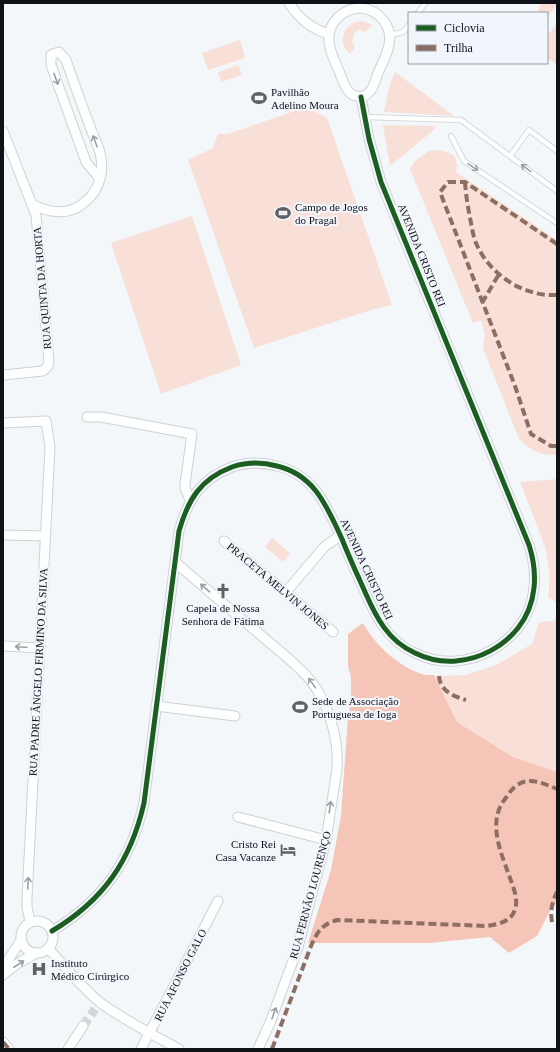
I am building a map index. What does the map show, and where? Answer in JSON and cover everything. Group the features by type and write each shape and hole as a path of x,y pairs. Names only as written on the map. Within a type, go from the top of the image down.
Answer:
{"street":[{"path":"289,3 303,21 312,28 329,34"},
{"path":"361,8 368,9 378,14 386,23 390,35 388,50 374,87 370,92 361,97 355,96 346,86 331,49 329,34 332,25 339,16 348,10 361,8"},
{"path":"32,204 43,210 62,212 77,208 89,200 95,192 100,179 101,157 66,60 59,52 51,55 51,65 86,162 100,179"},
{"name":"AVENIDA CRISTO REI","path":"52,931 72,919 99,895 128,852 138,825 144,803 179,531 190,500 197,491 214,476 234,466 256,463 279,466 299,476 316,490 323,500 379,621 385,630 397,642 420,656 442,661 453,661 469,659 485,654 495,649 512,635 529,608 535,588 535,577 529,545 381,182 369,139 361,97"},
{"name":"RUA QUINTA DA HORTA","path":"3,131 36,215 49,361 43,371 3,375"},
{"path":"87,417 101,417 192,434 185,484 190,500"},
{"name":"RUA PADRE ÂNGELO FIRMINO DA SILVA","path":"3,423 46,421 50,448 27,898 30,922"},
{"path":"3,534 45,536"},
{"path":"286,592 325,546 340,536"},
{"name":"PRACETA MELVIN JONES","path":"224,541 333,632"},
{"name":"RUA FERNÃO LOURENÇO","path":"175,562 300,669 311,681 328,714 336,742 338,756 326,840 298,947 270,1023 258,1049"},
{"path":"3,646 40,648"},
{"path":"156,706 235,716"},
{"path":"238,817 326,840"},
{"name":"RUA AFONSO GALO","path":"141,1049 218,902"},
{"path":"3,968 21,940 22,929 30,922 35,920 46,922 52,931 53,942 41,953 36,953 17,964 3,976"},
{"path":"21,940 26,949 36,953"},
{"path":"48,948 98,1005 179,1049"},
{"path":"68,1049 83,1026"},
{"path":"3,1042 9,1049"}],"lane":[{"path":"419,12 425,3"},
{"path":"390,35 403,32 408,26"},
{"path":"365,117 461,120 557,191"},
{"path":"510,156 529,130 557,152"},
{"path":"451,136 464,161 557,224"}],"shaded area":[{"path":"541,3 557,3 548,17 548,12 537,12"},
{"path":"360,21 372,25 366,32 359,30 354,34 352,41 355,47 350,54 344,44 344,34 349,26"},
{"path":"557,23 557,65 548,59 548,35"},
{"path":"240,40 245,58 208,70 202,53"},
{"path":"238,65 242,75 221,82 218,72"},
{"path":"395,72 454,116 384,112 389,87"},
{"name":"Campo de Jogos do Pragal","path":"306,107 327,118 392,305 374,309 254,348 188,160 213,148 218,134 228,134"},
{"path":"383,125 435,126 435,129 390,166"},
{"path":"430,150 442,151 451,154 456,161 456,172 557,240 557,455 536,452 519,439 483,348 485,335 481,320 473,323 410,169 414,162"},
{"path":"192,216 241,365 161,394 111,243"},
{"path":"557,479 557,603 548,597 550,577 546,549 520,482"},
{"path":"272,538 290,553 283,562 265,547"},
{"path":"557,612 557,772 513,757 457,722 434,675 466,675 496,665 532,644 539,622 554,621"},
{"path":"363,623 380,646 394,659 421,674 434,675 457,722 513,757 557,772 557,903 551,909 537,936 509,953 490,937 429,943 308,943 331,870 341,816 348,716 351,699 351,677 348,666 348,634"}],"tunnel":[{"path":"83,1026 95,1009"}],"marked path":[{"path":"557,244 465,182 448,182 440,192 515,386 531,434 551,446 557,446"},
{"path":"465,182 474,238 489,264 498,274 520,288 544,295 557,295"},
{"path":"482,303 499,274"},
{"path":"439,676 442,686 448,692 456,697 466,700"},
{"path":"272,1049 311,946 318,932 327,924 337,920 487,926 506,921 515,910 516,898 498,842 496,825 500,807 515,786 527,781 538,782 557,789"},
{"path":"552,922 552,907 557,892"},
{"path":"3,1042 9,1049"}],"cycle path":[{"path":"52,931 70,919 101,892 113,877 123,860 138,824 144,803 179,531 191,500 211,478 232,467 254,463 277,466 290,470 301,477 310,485 325,504 369,601 384,627 397,642 424,657 435,660 456,661 482,655 498,646 512,635 524,619 529,609 534,588 534,566 529,545 381,182 369,139 361,97"}],"place":[{"name":"Pavilhão Adelino Moura","path":"259,98"},
{"name":"Campo de Jogos do Pragal","path":"283,213"},
{"name":"Capela de Nossa Senhora de Fátima","path":"223,591"},
{"name":"Sede de Associação Portuguesa de Ioga","path":"300,707"},
{"name":"Cristo Rei Casa Vacanze","path":"288,850"},
{"name":"Instituto Médico Cirúrgico","path":"39,969"}]}
